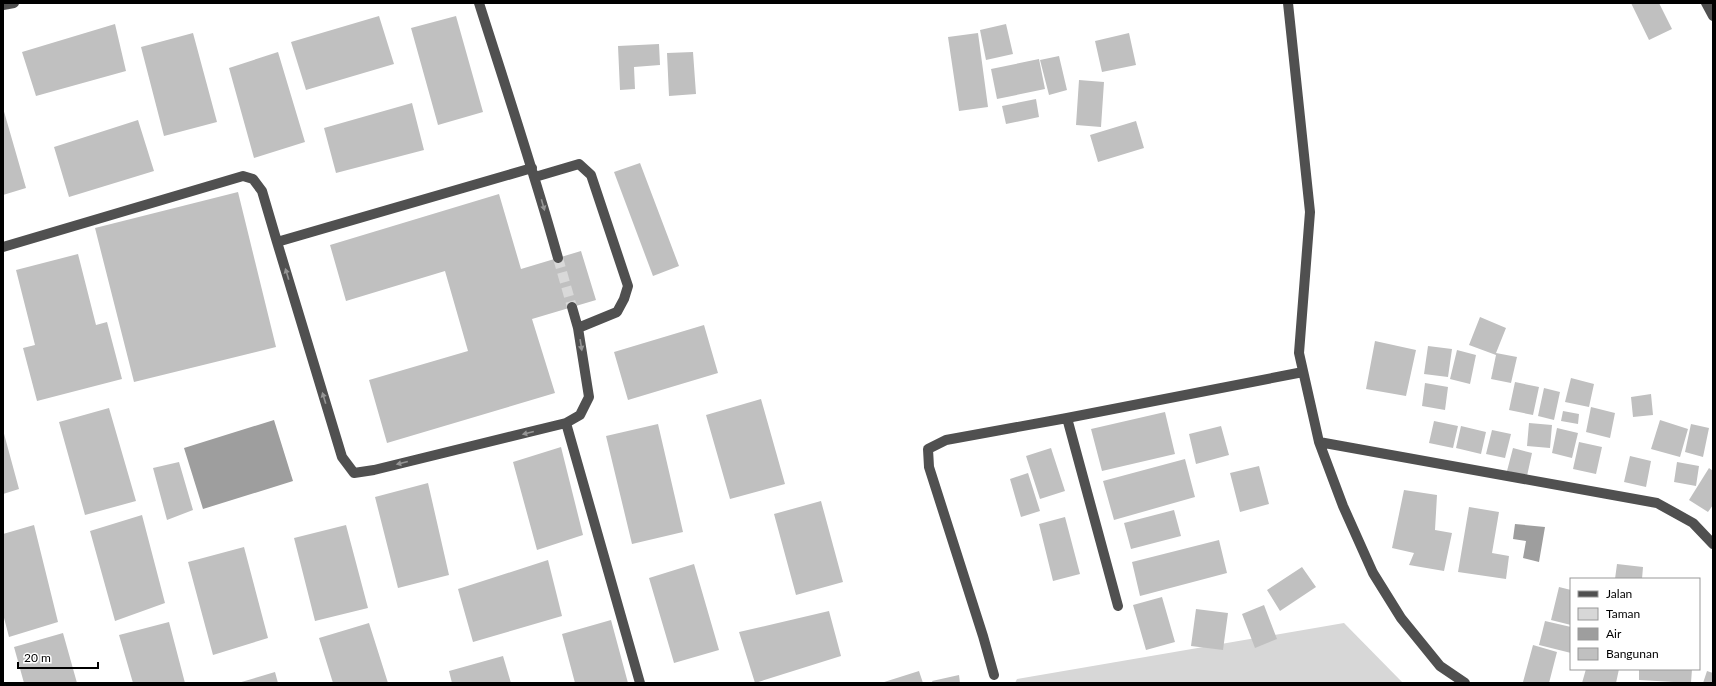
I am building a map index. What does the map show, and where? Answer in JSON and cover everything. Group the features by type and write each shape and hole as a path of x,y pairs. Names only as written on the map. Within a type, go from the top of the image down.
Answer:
{"street":[{"path":"3,5 14,3"},
{"path":"479,3 520,134 534,172 558,258"},
{"path":"1288,3 1310,212 1299,353 1319,442 1343,506 1373,573 1401,618 1440,666 1465,683"},
{"path":"1706,3 1713,16"},
{"path":"277,242 534,172 579,164 591,175 628,286 624,299 617,312 578,328"},
{"path":"3,247 243,176 253,179 262,190 342,458 354,473 374,470 566,423 580,415 588,397 578,328 572,307"},
{"path":"994,675 929,467 928,449 946,440 1303,372"},
{"path":"1067,418 1118,606"},
{"path":"566,423 640,683"},
{"path":"1319,442 1657,503 1693,523 1713,544"}],"green space":[{"path":"1344,623 1403,683 1015,683 1017,679"}],"water":[{"path":"274,420 293,481 203,509 184,448"},
{"path":"1515,524 1545,527 1539,562 1523,558 1526,541 1513,539"}],"building":[{"path":"1631,3 1659,3 1672,29 1649,40"},
{"path":"379,16 394,64 306,90 291,42"},
{"path":"456,16 483,112 438,125 411,28"},
{"path":"115,24 126,71 36,96 22,52"},
{"path":"1006,24 1013,54 986,60 980,30"},
{"path":"193,33 217,122 164,136 141,47"},
{"path":"978,33 988,107 959,111 948,37"},
{"path":"1129,33 1136,65 1102,72 1095,41"},
{"path":"659,44 660,65 634,67 635,89 620,90 618,46"},
{"path":"278,52 305,142 254,158 229,68"},
{"path":"693,52 696,94 669,96 667,53"},
{"path":"1059,56 1067,90 1049,95 1040,60"},
{"path":"1039,59 1045,89 997,99 991,69"},
{"path":"1079,80 1104,82 1101,127 1076,125"},
{"path":"1036,99 1039,117 1006,124 1002,106"},
{"path":"412,103 424,150 336,173 324,128"},
{"path":"3,108 26,188 3,195"},
{"path":"138,120 154,171 69,197 54,147"},
{"path":"1136,121 1144,148 1098,162 1090,135"},
{"path":"640,163 679,266 653,276 614,172"},
{"path":"238,192 276,347 134,382 95,228"},
{"path":"499,194 521,269 581,251 596,300 532,319 555,393 387,443 369,380 468,351 445,271 346,301 330,245"},
{"path":"78,254 96,325 107,322 122,379 37,401 23,348 35,345 16,270"},
{"path":"1480,317 1506,328 1496,353 1517,357 1511,383 1491,379 1496,355 1469,345"},
{"path":"704,325 718,373 628,400 614,352"},
{"path":"1375,341 1416,350 1406,396 1366,389"},
{"path":"1428,346 1452,349 1448,377 1424,374"},
{"path":"1457,350 1476,355 1470,384 1450,379"},
{"path":"1571,378 1594,384 1589,407 1565,402"},
{"path":"1515,382 1539,387 1533,415 1509,410"},
{"path":"1425,383 1448,387 1445,410 1422,406"},
{"path":"1544,388 1560,392 1554,420 1538,416"},
{"path":"1651,394 1653,415 1633,417 1631,397"},
{"path":"761,399 785,484 730,499 706,415"},
{"path":"1591,407 1615,413 1610,438 1586,432"},
{"path":"109,408 136,501 85,515 59,422"},
{"path":"1563,411 1579,414 1578,424 1561,421"},
{"path":"1165,412 1175,454 1102,471 1091,429"},
{"path":"1660,420 1688,429 1680,457 1651,449"},
{"path":"1434,421 1458,426 1453,448 1429,443"},
{"path":"1529,423 1552,425 1550,448 1527,446"},
{"path":"658,424 683,532 632,544 606,436"},
{"path":"1691,424 1709,428 1703,457 1685,452"},
{"path":"1221,426 1229,455 1196,464 1189,434"},
{"path":"1461,426 1486,432 1481,454 1456,448"},
{"path":"1557,428 1578,433 1572,458 1552,453"},
{"path":"3,430 19,489 3,494"},
{"path":"1492,430 1511,434 1505,458 1486,454"},
{"path":"1579,442 1602,447 1596,474 1573,469"},
{"path":"561,447 583,535 537,550 513,462"},
{"path":"1051,448 1065,491 1040,499 1026,456"},
{"path":"1513,448 1532,453 1527,476 1507,471"},
{"path":"1630,456 1651,461 1646,487 1624,482"},
{"path":"1185,459 1195,497 1114,520 1103,481"},
{"path":"179,462 193,510 167,520 153,468"},
{"path":"1677,462 1699,466 1696,486 1674,482"},
{"path":"1259,466 1269,504 1240,512 1230,473"},
{"path":"1709,468 1713,471 1713,505 1708,512 1689,500"},
{"path":"1028,473 1040,511 1021,517 1010,479"},
{"path":"428,483 449,575 398,588 375,497"},
{"path":"1404,490 1437,495 1435,530 1452,533 1444,571 1409,565 1414,553 1392,548"},
{"path":"821,501 843,582 796,595 774,514"},
{"path":"1469,507 1499,512 1492,553 1509,556 1506,579 1458,572"},
{"path":"1174,510 1181,536 1131,549 1124,523"},
{"path":"142,515 165,603 115,621 90,531"},
{"path":"1065,517 1080,574 1053,581 1039,524"},
{"path":"34,525 58,622 9,637 3,614 3,534"},
{"path":"346,525 368,608 315,621 294,538"},
{"path":"1219,540 1227,573 1140,596 1132,562"},
{"path":"244,547 268,638 213,655 188,562"},
{"path":"548,560 562,616 473,642 458,589"},
{"path":"694,564 719,650 674,663 649,578"},
{"path":"1617,564 1643,567 1642,578 1615,578"},
{"path":"1302,567 1316,587 1280,611 1267,590"},
{"path":"1559,587 1570,590 1570,625 1551,620"},
{"path":"1162,597 1175,642 1146,650 1133,605"},
{"path":"1264,605 1277,639 1255,648 1242,614"},
{"path":"1196,609 1228,613 1223,650 1191,646"},
{"path":"829,611 841,656 755,683 739,632"},
{"path":"611,620 628,683 575,683 562,634"},
{"path":"1545,621 1570,627 1570,653 1539,645"},
{"path":"169,622 185,683 133,683 119,635"},
{"path":"369,623 388,683 333,683 319,638"},
{"path":"63,633 77,683 24,683 14,647"},
{"path":"1533,645 1557,652 1549,683 1523,682"},
{"path":"503,656 511,683 452,683 449,671"},
{"path":"1586,670 1619,670 1616,683 1582,683"},
{"path":"1639,670 1692,670 1691,683 1639,680"},
{"path":"919,671 923,683 881,683"},
{"path":"1707,671 1713,673 1713,683 1703,683"},
{"path":"275,672 278,683 238,683"},
{"path":"959,675 960,683 933,683 932,681"}],"tunnel":[{"path":"558,258 572,307"}]}
